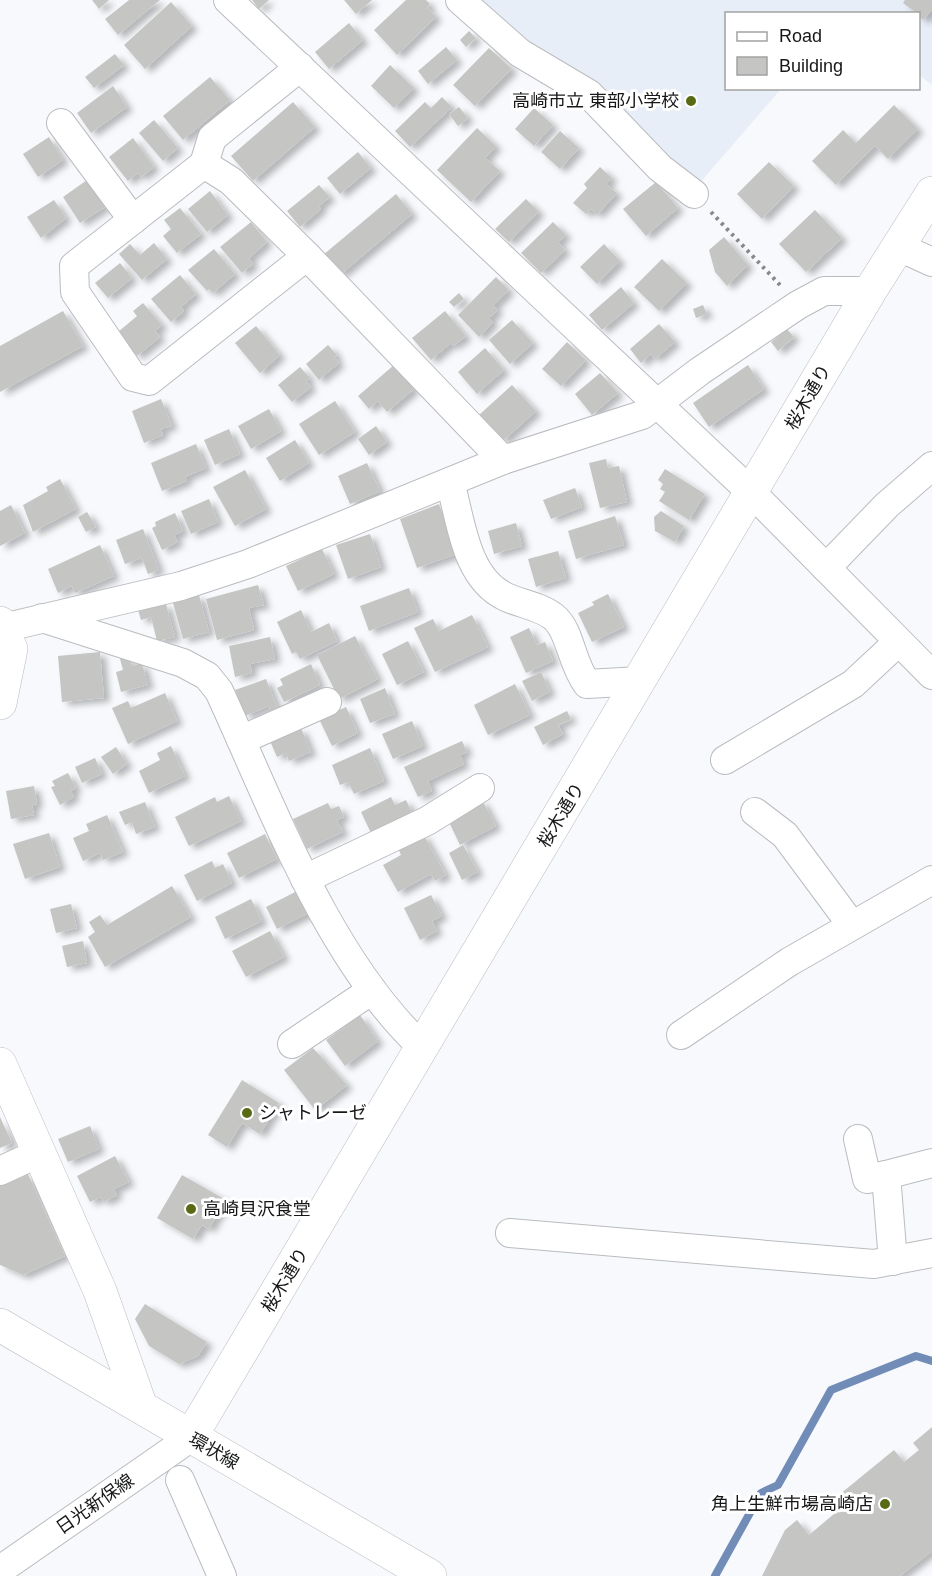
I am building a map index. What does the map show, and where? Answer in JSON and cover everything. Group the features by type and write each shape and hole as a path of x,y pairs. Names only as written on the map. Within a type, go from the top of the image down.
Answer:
{"street":[{"path":"228,0 752,493 932,675"},
{"path":"459,0 520,53 589,94 660,168 694,194"},
{"path":"300,67 212,138 204,164 74,266 75,292 133,377 149,381 307,256"},
{"path":"62,123 133,220"},
{"path":"204,164 231,181 307,256 503,460"},
{"name":"桜木通り","path":"190,1438 870,291 932,193"},
{"path":"897,246 932,262"},
{"path":"0,703 11,649 2,626 181,586 248,564 503,460 642,415 700,371 798,305 824,291 870,291"},
{"path":"826,568 887,505 932,466"},
{"path":"450,482 471,561 491,588 505,597 553,616 563,627 572,658 587,684 640,681"},
{"path":"42,618 183,663 207,676 219,691 305,879 372,990 400,1026 423,1048"},
{"path":"725,760 853,684 898,642"},
{"path":"241,740 327,702"},
{"path":"305,879 427,821 480,788"},
{"path":"755,812 785,835 851,924"},
{"path":"681,1035 789,962 851,924 932,880"},
{"path":"292,1044 372,990"},
{"path":"0,1064 100,1291 141,1407"},
{"path":"858,1139 867,1179 932,1163"},
{"path":"0,1171 39,1153"},
{"path":"886,1175 893,1261"},
{"path":"510,1233 874,1264 932,1253"},
{"name":"環状線","path":"0,1325 190,1438 430,1576"},
{"name":"日光新保線","path":"0,1570 190,1438"},
{"path":"180,1480 222,1576"}],"path":[{"path":"694,194 798,305"}],"shaded area":[{"name":"高崎市立 東部小学校","path":"474,0 932,0 932,85 920,76 920,12 725,12 725,90 780,90 698,185 550,60"}],"building":[{"path":"92,0 109,0 99,9"},
{"path":"129,0 160,0 118,35 105,19"},
{"path":"252,0 269,0 259,9"},
{"path":"344,0 372,0 356,14"},
{"path":"406,0 426,0 430,4 427,7 436,17 397,55 374,30"},
{"path":"905,0 932,0 932,10 923,20 920,12 915,12 903,3"},
{"path":"171,2 192,26 145,69 124,45"},
{"path":"349,23 363,40 329,69 315,52"},
{"path":"469,31 476,38 466,47 460,40"},
{"path":"446,47 457,60 428,84 418,71"},
{"path":"489,48 512,69 475,106 453,85"},
{"path":"115,54 124,65 94,88 85,77"},
{"path":"390,65 414,88 394,108 371,86"},
{"path":"210,77 230,100 183,140 163,116"},
{"path":"113,86 127,107 91,133 77,113"},
{"path":"442,97 452,107 410,147 395,131 425,102 431,108"},
{"path":"293,102 315,127 253,181 231,156"},
{"path":"894,105 918,129 888,159 875,146 836,185 812,161 843,130 856,143"},
{"path":"459,107 468,118 458,126 449,114"},
{"path":"534,108 553,125 534,146 515,129"},
{"path":"154,120 178,148 163,161 139,133"},
{"path":"477,128 496,146 485,158 500,171 471,202 437,170"},
{"path":"560,131 579,148 560,169 541,152"},
{"path":"49,137 63,160 38,177 23,154"},
{"path":"133,138 154,167 141,177 138,173 128,181 109,157"},
{"path":"358,152 371,168 340,194 327,178"},
{"path":"769,162 794,186 762,219 737,194"},
{"path":"600,167 612,178 606,184 617,193 597,215 591,209 586,214 573,203 587,188 584,184"},
{"path":"87,180 105,207 80,223 63,197"},
{"path":"656,182 678,208 646,236 623,209"},
{"path":"319,185 330,197 319,206 321,209 300,227 287,211"},
{"path":"210,191 228,215 207,232 188,209"},
{"path":"396,194 412,214 340,275 323,255"},
{"path":"526,199 539,212 509,242 495,229"},
{"path":"54,200 66,218 41,238 27,217"},
{"path":"180,208 201,234 177,253 163,236 171,229 164,220"},
{"path":"815,210 842,238 806,272 779,244"},
{"path":"251,222 267,242 249,258 253,264 242,273 220,247"},
{"path":"553,222 566,235 558,242 565,250 541,273 521,253"},
{"path":"724,237 748,265 727,286 715,272 709,250"},
{"path":"154,243 167,259 142,280 119,254 130,244 140,255"},
{"path":"604,244 620,261 597,284 580,267"},
{"path":"214,249 235,274 213,293 209,289 207,291 188,270"},
{"path":"662,259 687,283 659,311 634,287"},
{"path":"120,263 132,278 108,298 95,283"},
{"path":"180,275 196,294 181,307 184,311 171,322 151,299"},
{"path":"496,277 509,290 493,306 498,310 489,318 493,322 479,337 458,315"},
{"path":"621,287 634,303 602,330 589,315"},
{"path":"459,293 464,299 454,307 449,302"},
{"path":"143,303 162,325 155,331 160,337 137,356 118,332 137,316 133,311"},
{"path":"703,305 707,314 696,318 693,309"},
{"path":"63,311 83,346 0,392 0,346"},
{"path":"445,311 466,336 453,346 451,343 431,360 412,338"},
{"path":"512,320 533,343 510,364 489,340"},
{"path":"659,324 675,342 655,359 651,354 641,363 630,349"},
{"path":"256,326 280,355 260,373 235,343"},
{"path":"787,329 794,337 778,351 771,342"},
{"path":"567,342 586,360 561,386 542,369"},
{"path":"328,345 337,355 334,357 339,363 319,380 306,364"},
{"path":"485,348 504,370 477,394 458,372"},
{"path":"394,365 414,389 387,412 378,401 369,409 358,396"},
{"path":"748,365 764,389 709,427 693,403"},
{"path":"300,367 310,378 306,381 311,387 292,402 278,385"},
{"path":"600,373 618,393 592,415 575,394"},
{"path":"512,385 536,411 503,441 479,415"},
{"path":"161,399 172,426 161,429 163,435 144,443 132,411"},
{"path":"335,401 355,432 319,455 299,424"},
{"path":"269,409 281,431 251,449 238,426"},
{"path":"376,426 387,442 369,455 358,439"},
{"path":"229,429 240,454 215,465 204,440"},
{"path":"295,440 309,463 280,481 266,458"},
{"path":"196,444 206,468 185,477 187,481 162,491 151,463"},
{"path":"606,459 608,468 619,466 627,502 600,508 589,463"},
{"path":"367,463 380,491 350,504 338,476"},
{"path":"665,469 705,494 689,520 659,501 665,492 660,489 663,484 658,480"},
{"path":"245,470 266,509 235,526 213,487"},
{"path":"60,479 76,509 33,532 23,505 48,491 46,487"},
{"path":"575,488 582,507 551,519 543,500"},
{"path":"209,499 218,522 191,534 181,511"},
{"path":"439,504 457,554 417,568 400,519"},
{"path":"11,505 25,533 0,546 0,511"},
{"path":"661,511 684,526 675,542 655,531 654,517"},
{"path":"87,512 96,527 86,532 78,517"},
{"path":"175,513 183,531 174,535 178,542 162,550 152,528 156,526 155,522"},
{"path":"615,516 624,545 576,559 568,531"},
{"path":"516,523 522,546 494,554 488,531"},
{"path":"143,529 159,570 148,574 142,558 125,564 116,540"},
{"path":"370,534 381,567 348,579 336,545"},
{"path":"100,545 114,576 75,593 72,586 58,593 48,569"},
{"path":"322,549 334,574 298,591 286,566"},
{"path":"558,551 566,578 536,587 528,559"},
{"path":"258,585 264,605 249,608 254,630 217,640 206,599"},
{"path":"409,588 418,612 369,631 360,606"},
{"path":"608,594 624,627 592,642 578,613 594,605 592,602"},
{"path":"199,595 209,632 183,639 173,603"},
{"path":"166,604 175,637 157,641 151,617 141,620 138,610"},
{"path":"301,610 311,632 329,623 337,641 300,659 296,652 292,654 277,622"},
{"path":"472,615 488,647 435,672 414,628 433,619 439,631"},
{"path":"529,628 537,645 545,642 553,661 526,673 510,637"},
{"path":"355,636 378,679 339,699 317,655"},
{"path":"270,637 275,659 250,664 252,673 235,677 229,646"},
{"path":"408,641 424,672 397,685 382,654"},
{"path":"100,652 104,698 62,702 58,656"},
{"path":"130,657 132,666 142,663 148,685 121,692 116,672 123,670 120,659"},
{"path":"311,664 320,685 284,702 277,688 283,685 280,679"},
{"path":"541,672 550,692 532,701 522,681"},
{"path":"266,679 278,710 271,712 269,706 245,716 235,690"},
{"path":"515,684 530,715 488,735 474,705"},
{"path":"385,688 395,714 370,723 360,699"},
{"path":"165,693 177,721 128,744 112,708 128,701 131,708"},
{"path":"346,707 358,733 332,746 319,719"},
{"path":"567,711 571,719 558,725 563,734 543,745 534,727"},
{"path":"412,721 423,746 393,759 382,734"},
{"path":"301,728 311,752 289,761 286,753 277,757 270,741"},
{"path":"462,741 467,752 460,755 464,764 428,781 432,791 418,797 404,767"},
{"path":"171,746 185,776 149,793 139,771 160,760 157,753"},
{"path":"116,747 127,764 113,774 101,757"},
{"path":"370,748 384,781 354,794 348,782 340,785 332,765"},
{"path":"95,758 102,774 82,783 75,767"},
{"path":"68,773 76,788 71,791 74,797 60,805 51,787 55,786 52,781"},
{"path":"34,786 37,804 32,805 34,815 11,819 6,791"},
{"path":"229,796 241,821 189,846 175,817 215,797 217,802"},
{"path":"391,797 395,805 406,800 412,813 371,833 361,812"},
{"path":"482,800 496,826 460,845 447,818"},
{"path":"145,802 155,827 136,834 132,822 125,825 119,812"},
{"path":"328,803 331,809 339,806 344,817 337,820 343,832 307,849 293,819"},
{"path":"107,815 123,852 103,860 100,853 83,861 73,838 89,831 86,824"},
{"path":"49,833 60,867 25,879 13,844"},
{"path":"265,834 277,859 239,878 227,853"},
{"path":"423,834 446,875 435,881 431,874 398,892 383,865 401,855 398,848"},
{"path":"463,845 478,872 462,880 449,853"},
{"path":"212,861 215,868 223,864 232,883 197,901 184,875"},
{"path":"172,886 191,917 105,967 88,937 95,932 89,922 100,915 107,925"},
{"path":"299,890 311,912 277,929 266,907"},
{"path":"431,895 442,916 432,921 437,931 420,940 404,908"},
{"path":"251,899 262,921 225,939 215,917"},
{"path":"71,904 77,928 56,933 50,909"},
{"path":"270,931 284,957 246,977 232,951"},
{"path":"83,941 87,963 67,967 62,946"},
{"path":"360,1015 378,1041 345,1066 326,1040"},
{"path":"313,1048 347,1085 315,1110 284,1070"},
{"name":"シャトレーゼ","path":"242,1080 279,1103 260,1134 242,1123 227,1147 208,1135"},
{"path":"0,1117 12,1143 0,1148"},
{"path":"90,1126 99,1149 68,1162 58,1139"},
{"path":"115,1156 129,1182 114,1189 117,1195 104,1202 101,1197 90,1202 77,1176"},
{"path":"17,1169 21,1178 28,1174 65,1256 23,1275 0,1265 0,1177"},
{"name":"高崎貝沢食堂","path":"182,1175 226,1200 209,1229 202,1225 193,1239 157,1218"},
{"path":"145,1304 207,1342 198,1356 179,1364 149,1346 135,1319"},
{"name":"角上生鮮市場高崎店","path":"932,1427 932,1551 900,1576 762,1576 785,1530 797,1520 809,1535 841,1508 834,1499 894,1450 904,1462 919,1450 913,1443"}],"waterway":[{"path":"715,1576 761,1493 778,1485 831,1390 916,1356 932,1361"}],"place":[{"name":"高崎市立 東部小学校","path":"691,101"},
{"name":"シャトレーゼ","path":"247,1113"},
{"name":"高崎貝沢食堂","path":"191,1209"},
{"name":"角上生鮮市場高崎店","path":"885,1504"}]}
